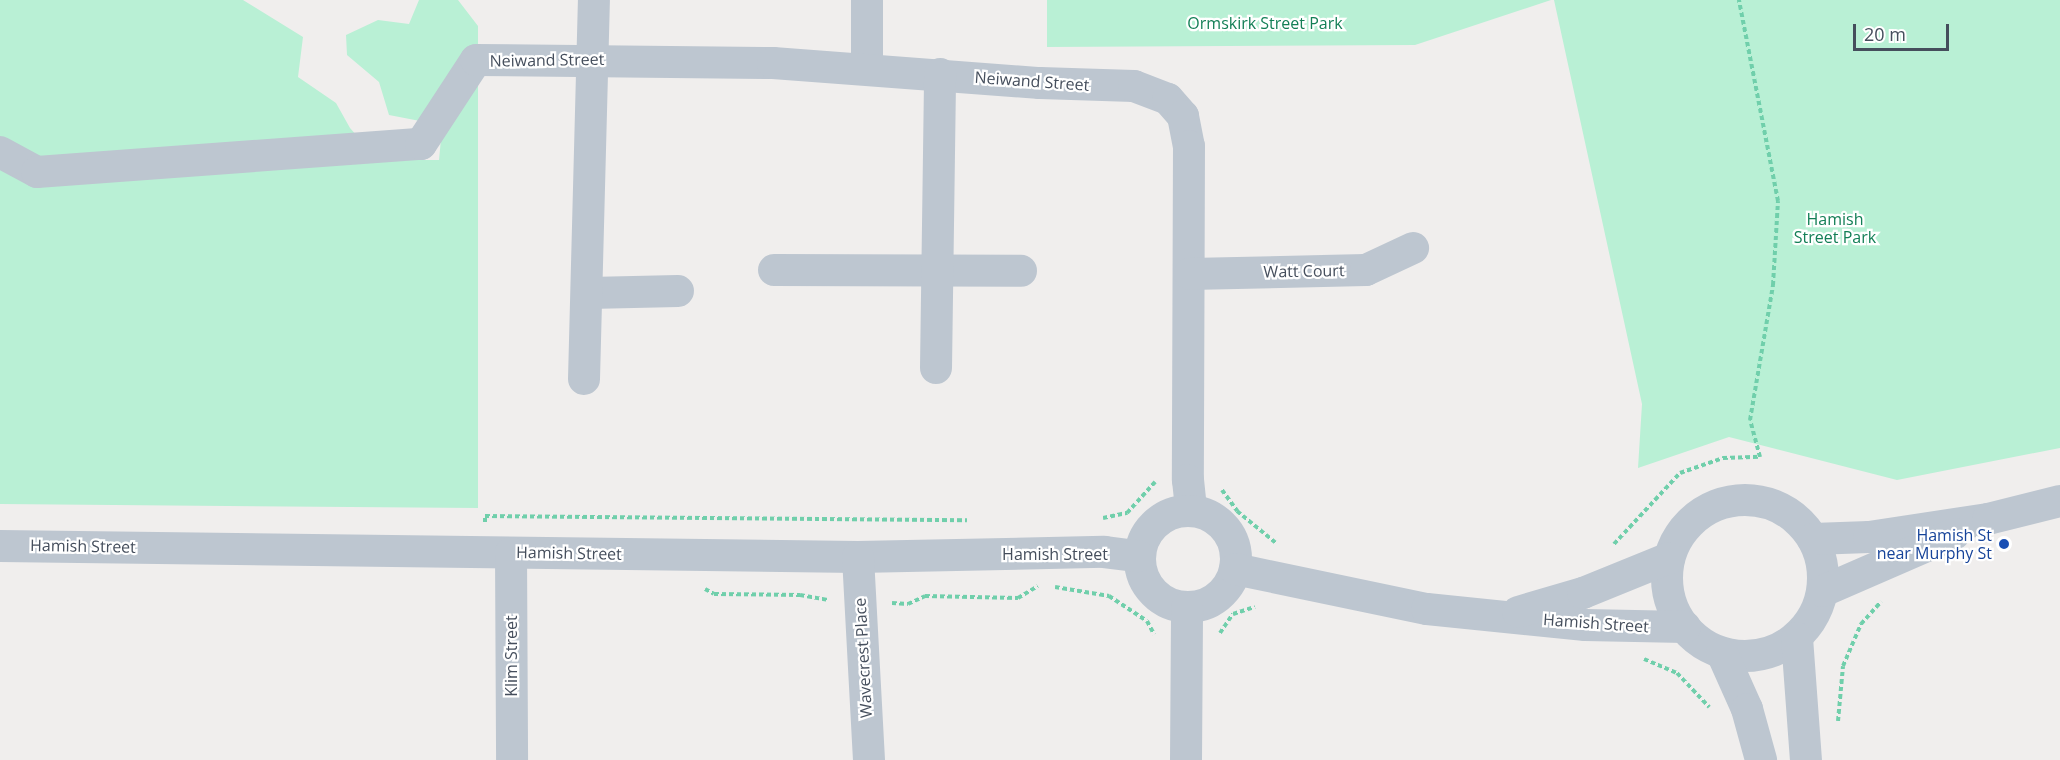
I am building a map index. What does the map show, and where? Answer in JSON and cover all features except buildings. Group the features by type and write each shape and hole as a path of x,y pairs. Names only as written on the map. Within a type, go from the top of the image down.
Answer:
{"street":[{"path":"584,379 589,293 594,0"},
{"path":"867,0 867,68"},
{"name":"Neiwand Street","path":"0,152 37,172 421,144 476,60 593,58 867,68 1134,86 1168,99 1183,116 1189,146 1188,480 1191,510"},
{"path":"936,368 940,74"},
{"name":"Watt Court","path":"1190,274 1366,270 1413,248"},
{"path":"774,270 1021,271"},
{"path":"589,293 678,291"},
{"path":"1748,499 1774,504 1789,513 1813,539 1823,564 1823,591 1814,617 1797,638 1765,653 1748,656 1722,653 1685,627 1673,606 1667,582 1669,558 1680,534 1698,514 1722,502 1748,499"},
{"path":"1813,539 1869,537 1988,519 2060,501"},
{"path":"1191,510 1207,514 1231,536 1236,552 1235,569 1218,597 1187,608 1165,601 1147,586 1139,556 1150,528 1176,512 1191,510"},
{"path":"1823,591 1988,519"},
{"name":"Hamish Street","path":"0,546 858,557 1104,552 1139,556"},
{"name":"Klim Street","path":"498,553 512,760"},
{"name":"Wavecrest Place","path":"858,557 868,760"},
{"name":"Hamish Street","path":"1508,615 1583,593 1669,558"},
{"name":"Hamish Street","path":"1235,569 1427,609 1508,615 1585,625 1685,627"},
{"path":"1186,760 1187,608"},
{"path":"1797,638 1806,760"},
{"path":"1722,653 1747,709 1761,760"}],"path":[{"path":"1611,547 1680,473 1723,458 1760,457 1750,420 1773,285 1778,201 1739,0"},
{"path":"1096,519 1127,513 1144,498 1157,479"},
{"path":"1216,480 1237,511 1282,545"},
{"path":"498,553 485,516 979,520"},
{"path":"886,602 908,604 925,596 1018,598 1039,586 1093,591 1109,596 1146,621 1156,637"},
{"path":"1837,733 1843,666 1861,624 1886,597"},
{"path":"1218,636 1233,614 1260,606"},
{"path":"1640,658 1677,673 1713,711"}],"green space":[{"path":"0,0 243,0 303,37 298,77 336,103 350,128 378,160 439,160 441,139 420,121 389,115 379,82 347,55 346,35 378,20 409,24 419,0 458,0 478,26 478,508 0,504"},
{"name":"Ormskirk Street Park","path":"1047,0 1551,0 1415,45 1047,47"},
{"name":"Hamish Street Park","path":"1554,0 2060,0 2060,448 1897,480 1729,437 1638,468 1642,404"}],"place":[{"name":"Hamish St near Murphy St","path":"2004,544"}]}
